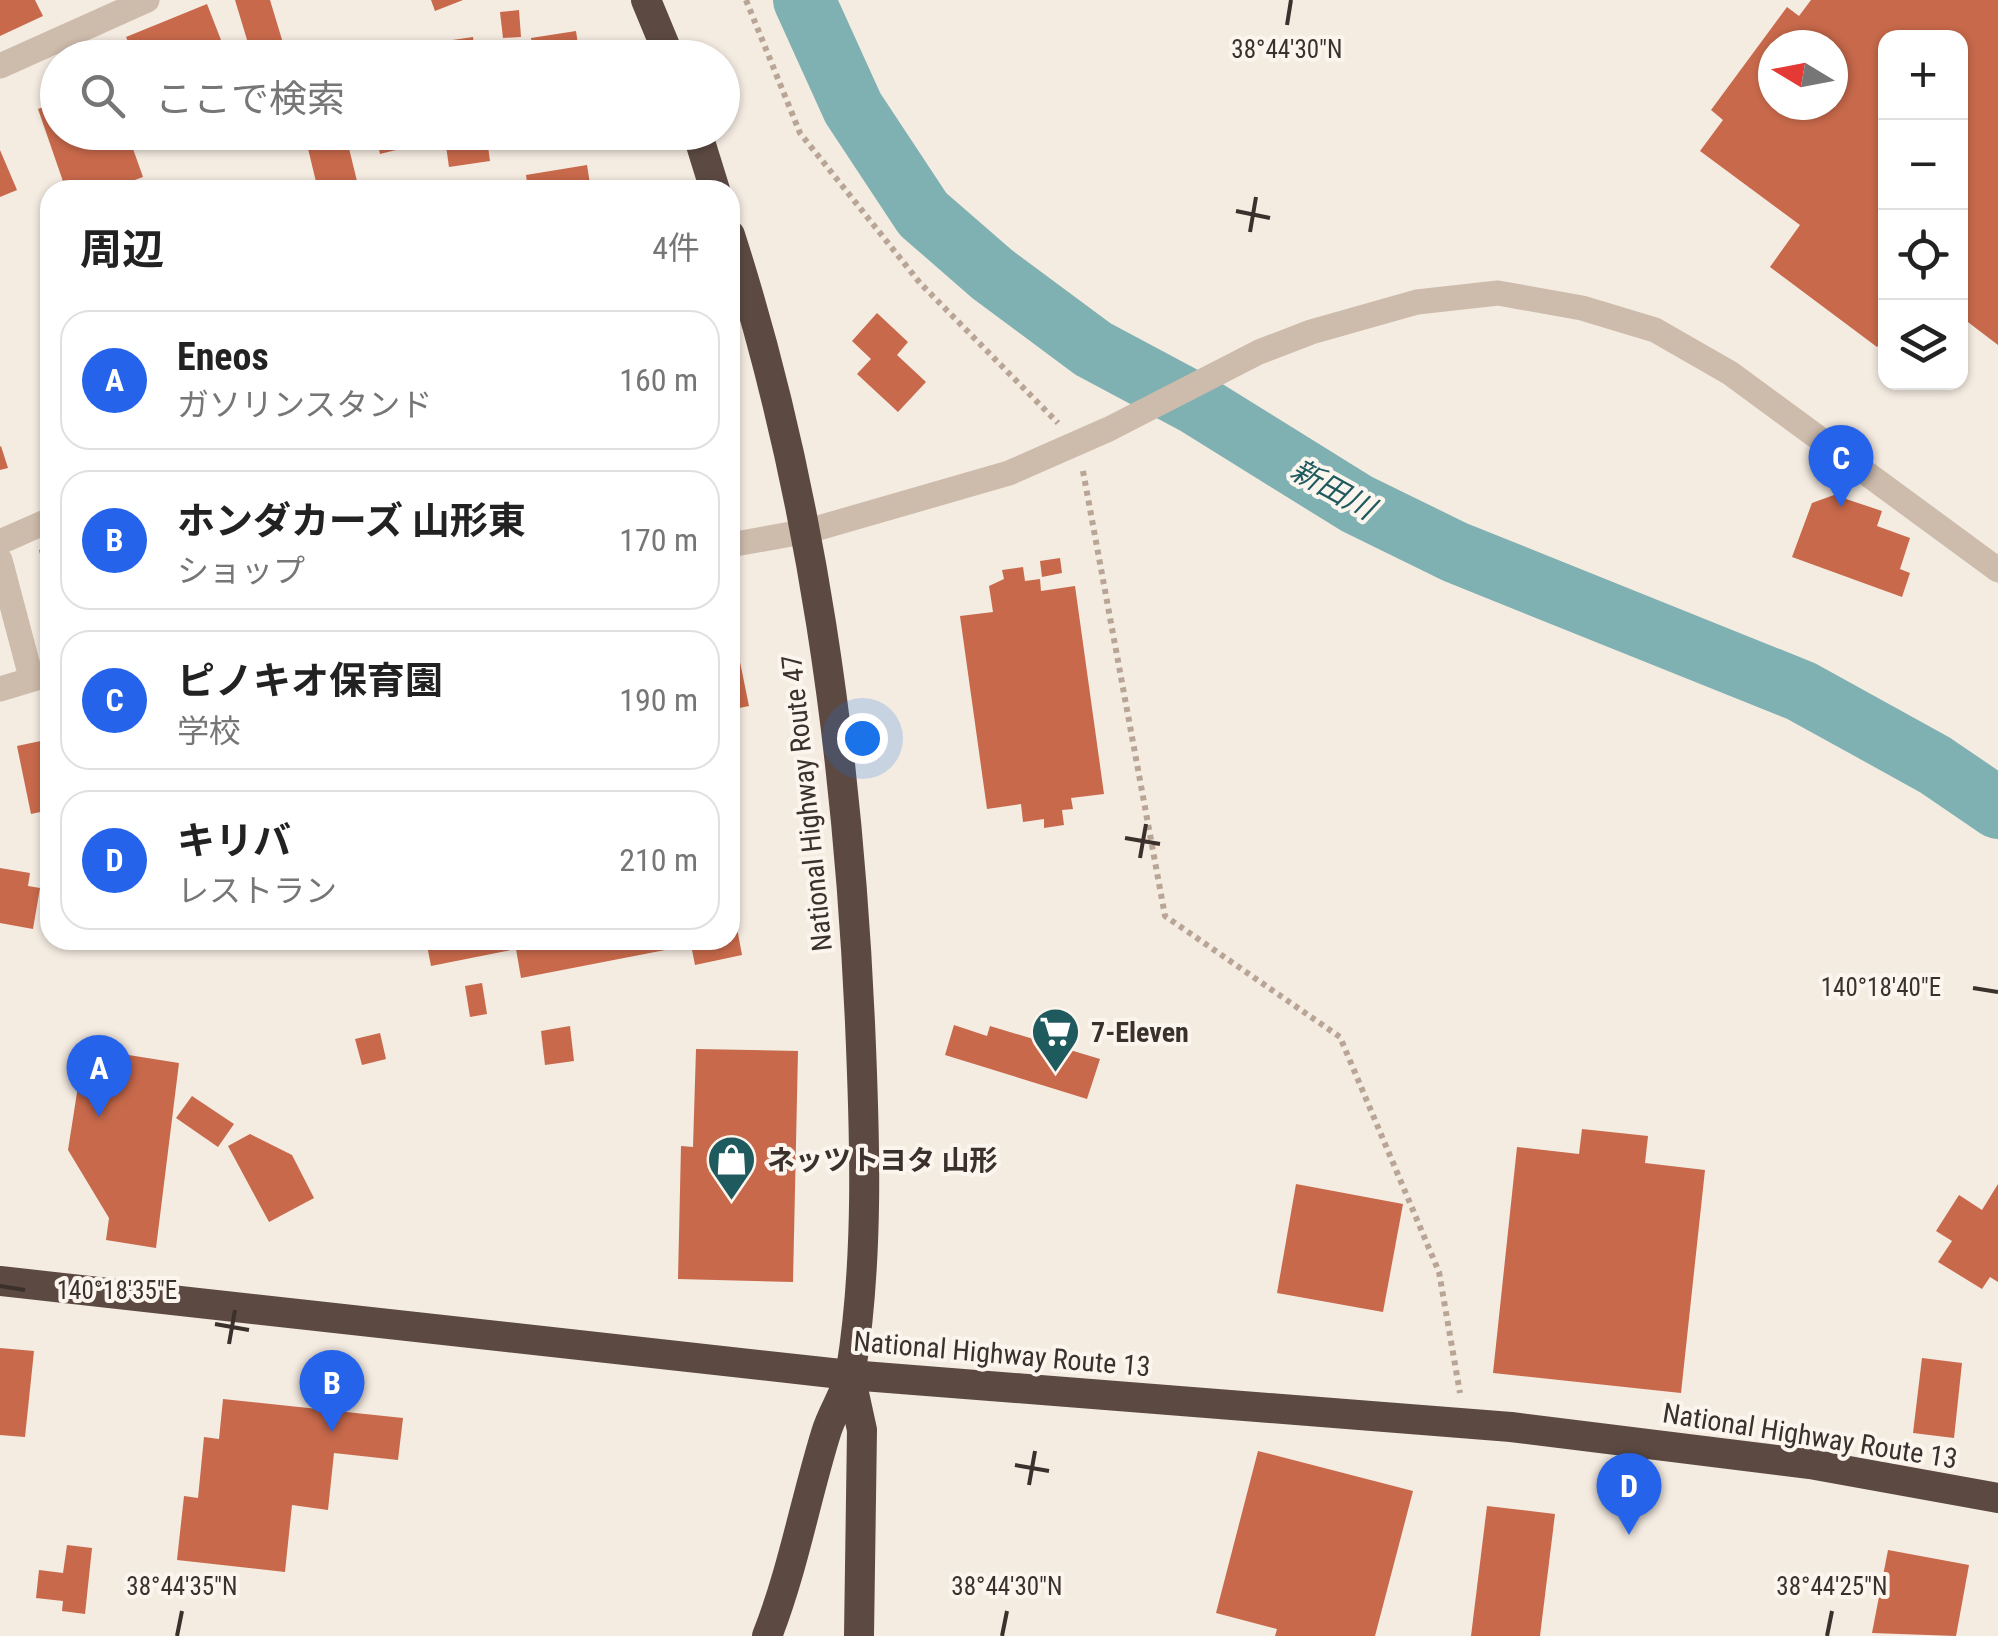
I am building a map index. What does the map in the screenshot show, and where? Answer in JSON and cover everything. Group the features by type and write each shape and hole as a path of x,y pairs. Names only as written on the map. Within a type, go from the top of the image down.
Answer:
{"highway":[{"path":"646,0 663,40"},
{"path":"703,150 713,180"},
{"name":"National Highway Route 47","path":"740,266 759,324 808,530 854,894 863,1100 859,1296 850,1375"},
{"name":"National Highway Route 13","path":"0,1281 850,1375 1466,1424 1810,1464 1998,1498"},
{"path":"766,1636 789,1579 826,1430 850,1375"},
{"path":"850,1375 862,1430 859,1636"}],"street":[{"path":"58,40 147,0"},
{"path":"0,66 40,48"},
{"path":"740,543 808,530 1009,474 1109,429 1259,352 1417,302 1498,293 1582,308 1655,330 1730,373 1998,570"},
{"path":"0,542 40,524"},
{"path":"0,560 40,676 0,689"}],"path":[{"path":"746,0 800,133 920,283 1078,443 1165,916 1340,1036 1439,1272 1466,1424"}],"building":[{"path":"0,0 35,0 43,16 0,36"},
{"path":"235,0 270,0 282,40 247,40"},
{"path":"431,0 463,0 435,11"},
{"path":"1811,0 1998,0 1998,345 1968,322 1968,30 1878,30 1877,347 1770,267 1800,225 1700,151 1723,120 1711,110 1758,46 1758,120 1848,120 1848,30 1770,30 1787,7 1799,16"},
{"path":"207,4 221,40 127,40 126,37"},
{"path":"519,10 521,37 503,38 500,12"},
{"path":"576,31 577,40 531,40"},
{"path":"0,150 17,190 0,197"},
{"path":"52,150 133,150 143,177 135,180 63,180"},
{"path":"308,150 349,150 357,180 316,180"},
{"path":"447,150 488,150 490,161 449,167"},
{"path":"587,165 589,180 527,180 526,175"},
{"path":"877,313 908,342 897,355 926,382 898,412 857,374 871,359 852,341"},
{"path":"0,447 8,468 0,470"},
{"path":"1834,495 1882,511 1877,526 1910,538 1900,569 1910,573 1902,597 1792,557 1812,503"},
{"path":"1060,558 1062,573 1042,577 1040,561"},
{"path":"1023,567 1025,581 1040,579 1041,591 1075,586 1104,794 1071,798 1073,809 1062,810 1064,825 1044,828 1044,819 1023,822 1021,804 987,809 960,616 993,612 989,586 1004,579 1002,570"},
{"path":"740,662 749,706 740,708"},
{"path":"40,741 40,812 31,814 17,746"},
{"path":"0,868 30,873 28,886 40,888 33,929 0,923"},
{"path":"740,944 742,955 695,965 692,950 740,950"},
{"path":"428,950 511,950 431,966"},
{"path":"516,950 665,950 521,978"},
{"path":"482,983 487,1014 470,1017 465,986"},
{"path":"954,1025 987,1036 990,1026 1100,1059 1087,1099 945,1055"},
{"path":"570,1026 574,1061 545,1065 541,1031"},
{"path":"380,1033 386,1059 362,1065 355,1039"},
{"path":"84,1048 179,1063 156,1248 106,1240 109,1218 68,1150"},
{"path":"696,1049 798,1051 793,1282 678,1279 681,1146 693,1147"},
{"path":"192,1096 234,1124 218,1147 176,1118"},
{"path":"1582,1129 1648,1136 1645,1163 1705,1170 1681,1393 1493,1373 1517,1147 1579,1154"},
{"path":"250,1134 292,1155 314,1198 269,1222 228,1146"},
{"path":"1296,1184 1403,1204 1383,1312 1277,1293"},
{"path":"1998,1184 1998,1282 1990,1277 1982,1289 1938,1262 1952,1241 1936,1231 1959,1195 1982,1210"},
{"path":"0,1348 34,1351 25,1437 0,1435"},
{"path":"1922,1358 1962,1363 1954,1438 1913,1433"},
{"path":"223,1399 403,1418 398,1460 334,1453 328,1510 292,1505 285,1572 177,1560 184,1496 198,1498 204,1437 219,1439"},
{"path":"1258,1451 1413,1491 1375,1636 1275,1636 1277,1629 1216,1613"},
{"path":"1487,1506 1555,1514 1540,1636 1471,1636"},
{"path":"67,1545 92,1548 85,1614 62,1611 63,1601 36,1598 39,1570 63,1573"},
{"path":"1888,1550 1969,1565 1956,1636 1872,1633"}],"waterway":[{"name":"新田川","path":"804,0 853,108 923,214 992,274 1093,349 1196,404 1357,504 1455,552 1801,691 1935,765 1998,808"}],"place":[{"name":"ピノキオ保育園","path":"1841,507"},
{"name":"7-Eleven","path":"1056,1074"},
{"name":"Eneos","path":"99,1117"},
{"name":"ネッツトヨタ 山形","path":"732,1202"},
{"name":"ホンダカーズ 山形東","path":"332,1432"},
{"name":"キリバ","path":"1629,1535"}]}
